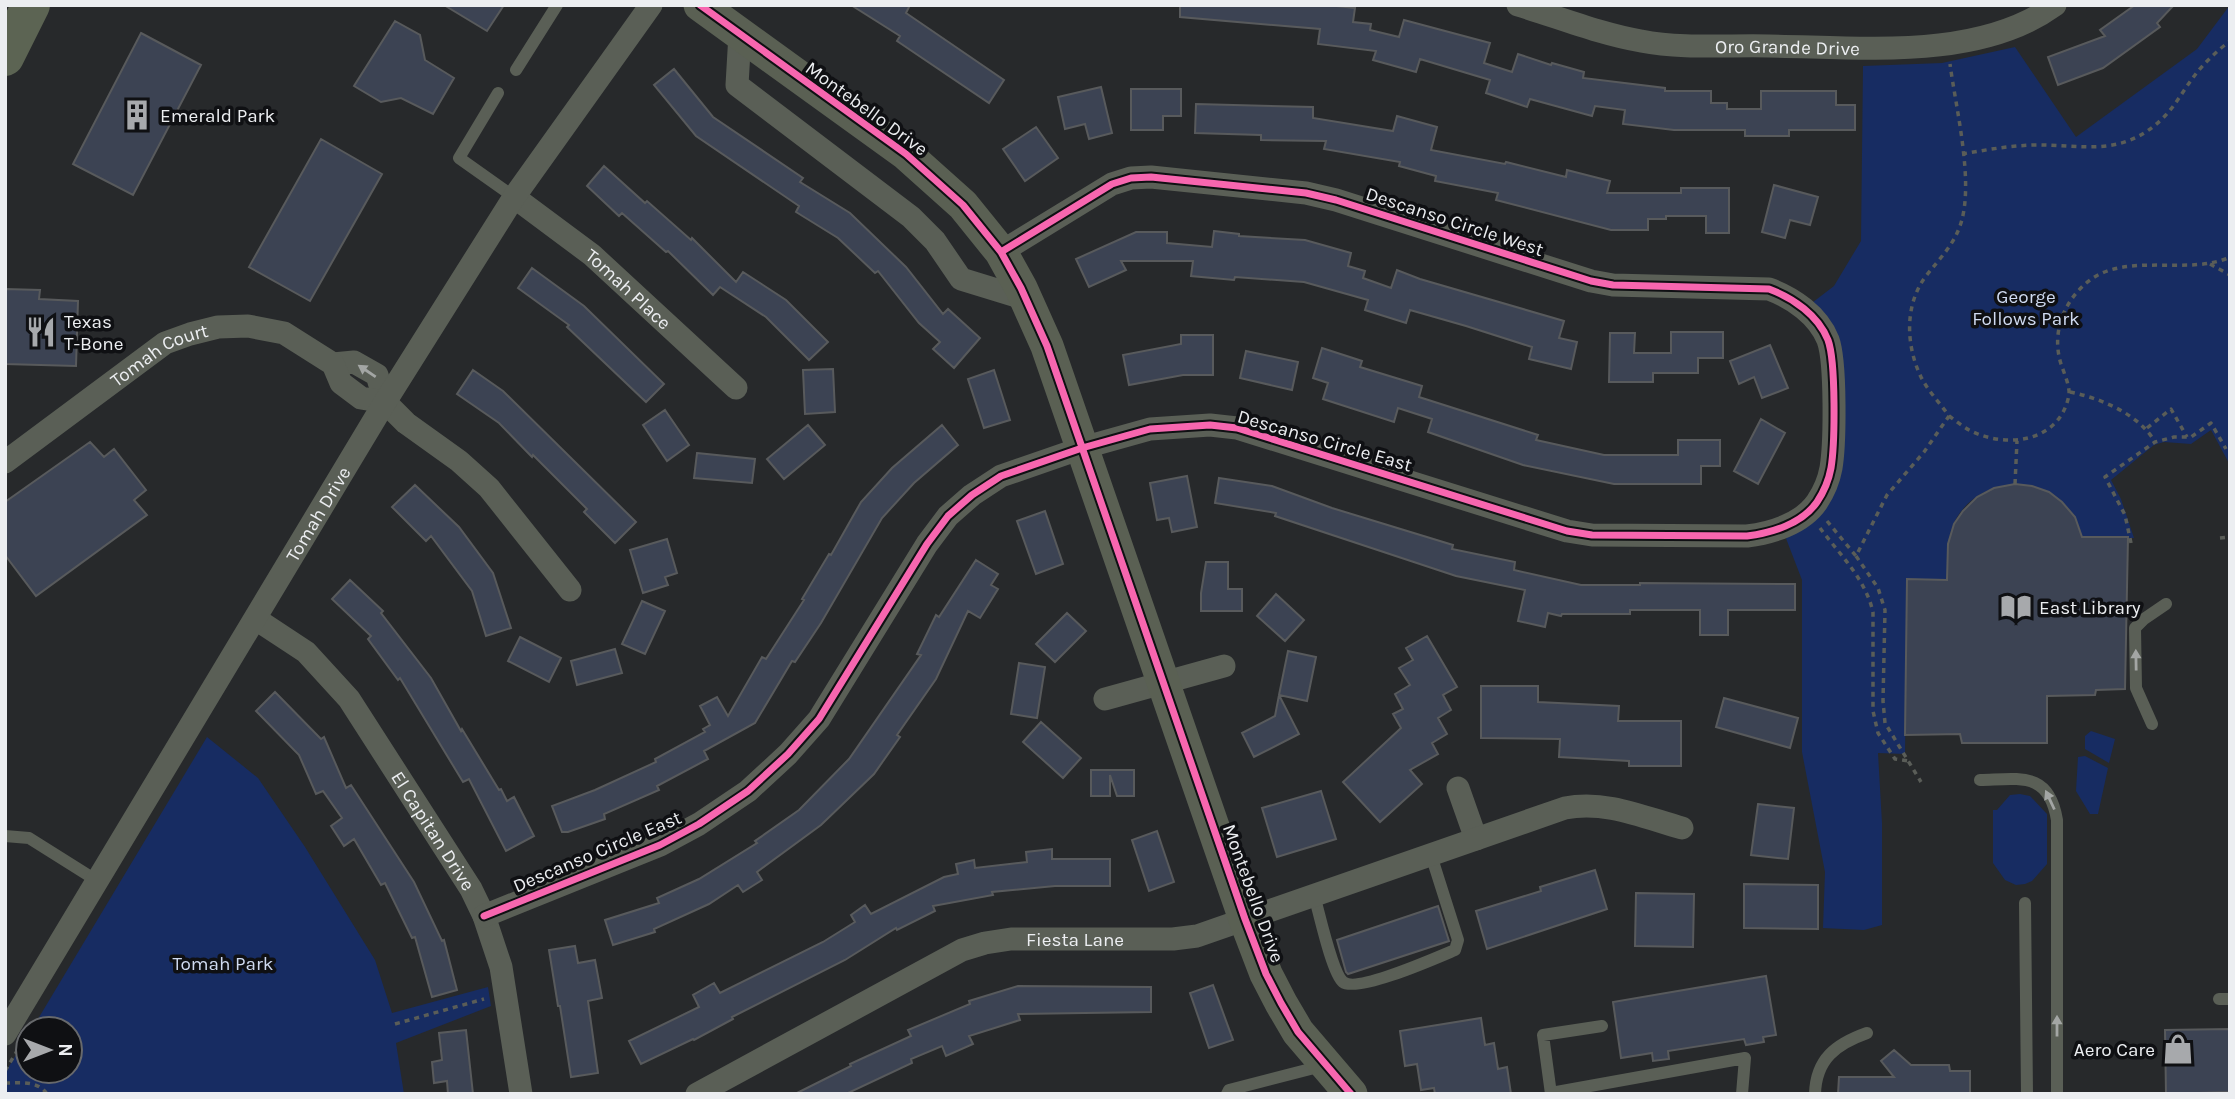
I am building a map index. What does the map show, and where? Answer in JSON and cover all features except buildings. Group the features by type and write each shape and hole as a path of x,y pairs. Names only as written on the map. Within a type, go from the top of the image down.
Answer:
{"highway":[{"path":"5,57 32,5"}],"street":[{"name":"Tomah Drive","path":"5,1034 99,882 385,402 514,197 651,5"},
{"name":"Montebello Drive","path":"700,5 930,174 963,205 1001,252 1026,299 1046,346 1266,974 1298,1032 1351,1094"},
{"name":"Oro Grande Drive","path":"1518,5 1641,41 1682,45 1913,47 1998,33 2055,5"},
{"path":"740,34 737,85 911,217 935,241 961,279 1026,299"},
{"name":"Descanso Circle West","path":"1001,252 1112,184 1131,178 1151,177 1306,193 1336,200 1591,281 1613,285 1749,287 1769,289 1789,297 1820,326 1828,341 1833,365 1833,410"},
{"name":"Tomah Place","path":"514,197 592,255 736,388"},
{"name":"Tomah Court","path":"5,462 165,343 218,327 248,326 284,333 333,364 354,362 377,375 385,402 406,423 459,461 489,488 570,590"},
{"name":"Descanso Circle East","path":"484,916 660,845 699,824 748,791 788,754 818,719 927,544 948,516 972,495 1001,476 1082,448 1150,429 1190,425 1223,426 1265,435 1567,531 1592,535 1747,536 1766,534 1782,528 1816,504 1831,467 1833,410"},
{"name":"El Capitan Drive","path":"256,619 306,652 349,699 471,889 484,916 501,967 521,1094"},
{"path":"1105,699 1224,666"},
{"path":"1458,788 1476,839"},
{"name":"Fiesta Lane","path":"697,1094 962,950 1011,939 1173,939 1197,936 1565,808 1603,806 1682,828"}],"lane":[{"path":"516,70 557,5"},
{"path":"498,93 459,158 514,197"},
{"path":"2152,724 2136,688 2135,628 2166,604"},
{"path":"1980,780 2018,778 2035,782 2048,790 2055,805 2057,1094"},
{"path":"5,836 29,838 99,882"},
{"path":"1314,895 1336,972 1345,984 1353,986 1365,983 1419,965 1455,950 1458,945 1431,855"},
{"path":"2025,903 2027,1094"},
{"path":"1602,1026 1543,1035 1551,1093 1745,1058 1742,1094"},
{"path":"1815,1094 1816,1077 1822,1065 1842,1042 1867,1033"},
{"path":"1227,1094 1229,1090 1326,1065"}],"path":[{"path":"1962,154 2034,145 2087,149 2113,145 2140,136 2163,118 2196,73 2230,41"},
{"path":"1948,43 1966,194 1961,223 1947,252 1924,278 1913,303 1909,326 1912,354 1922,379 1949,416 1970,430 1992,438 2017,440 2038,436 2053,427 2063,413 2070,392 2058,356 2058,334 2062,314 2071,298 2092,279 2115,269 2209,264 2230,257"},
{"path":"2209,264 2230,275"},
{"path":"2070,392 2090,396 2107,404 2147,428 2155,442"},
{"path":"2147,428 2171,409 2187,437"},
{"path":"1856,556 1887,495 1924,452 1949,416"},
{"path":"2131,543 2125,515 2105,477 2155,442 2168,437 2191,437 2211,423 2226,449"},
{"path":"2015,484 2017,440"},
{"path":"1908,761 1895,760 1878,733 1873,711 1873,612 1869,596 1864,585 1819,527 1823,516 1878,587 1885,610 1885,723 1921,782"},
{"path":"2220,538 2230,537"},
{"path":"395,1024 506,992"},
{"path":"5,1083 30,1082 42,1087 47,1094"}],"green space":[{"name":"George Follows Park","path":"2230,5 2230,465 2211,430 2191,444 2164,442 2154,445 2111,480 2121,499 2134,538 2095,537 2084,548 2074,516 2062,502 2029,486 2011,485 1994,489 1977,496 1963,508 1953,525 1948,545 1947,580 1907,579 1905,754 1878,753 1882,823 1882,925 1864,930 1823,928 1825,872 1802,752 1802,580 1782,528 1816,504 1833,365 1804,309 1834,286 1861,241 1863,66 1942,63 2015,47 2076,137 2197,49"},
{"path":"2091,731 2115,739 2109,763 2085,749 2085,736"},
{"name":"Tomah Park","path":"207,737 258,778 305,847 375,960 392,1013 488,987 491,1006 396,1043 404,1094 5,1094 5,1073 14,1058 14,1085 84,1085 84,1015 40,1015"},
{"path":"2085,756 2108,768 2098,814 2090,814 2076,791 2078,757"},
{"path":"2010,795 2030,796 2047,814 2047,864 2032,881 2016,885 2005,880 1993,863 1993,810 1997,810"}],"cycle path":[{"path":"700,5 906,154 963,205 1001,252 1021,288 1047,346 1266,974 1298,1032 1351,1094"},
{"path":"484,916 660,845 699,824 748,791 788,754 819,719 927,544 948,516 972,495 1001,476 1082,448 1150,429 1210,425 1237,428 1567,531 1592,535 1747,536 1766,533 1795,522 1811,510 1830,472 1834,403 1828,340 1824,331 1804,308 1769,289 1613,285 1591,281 1336,200 1306,193 1151,177 1131,178 1112,184 1001,252"}],"place":[{"name":"Emerald Park","path":"137,115"},
{"name":"Texas T-Bone","path":"41,332"},
{"name":"East Library","path":"2016,607"},
{"name":"Aero Care","path":"2178,1049"}]}
